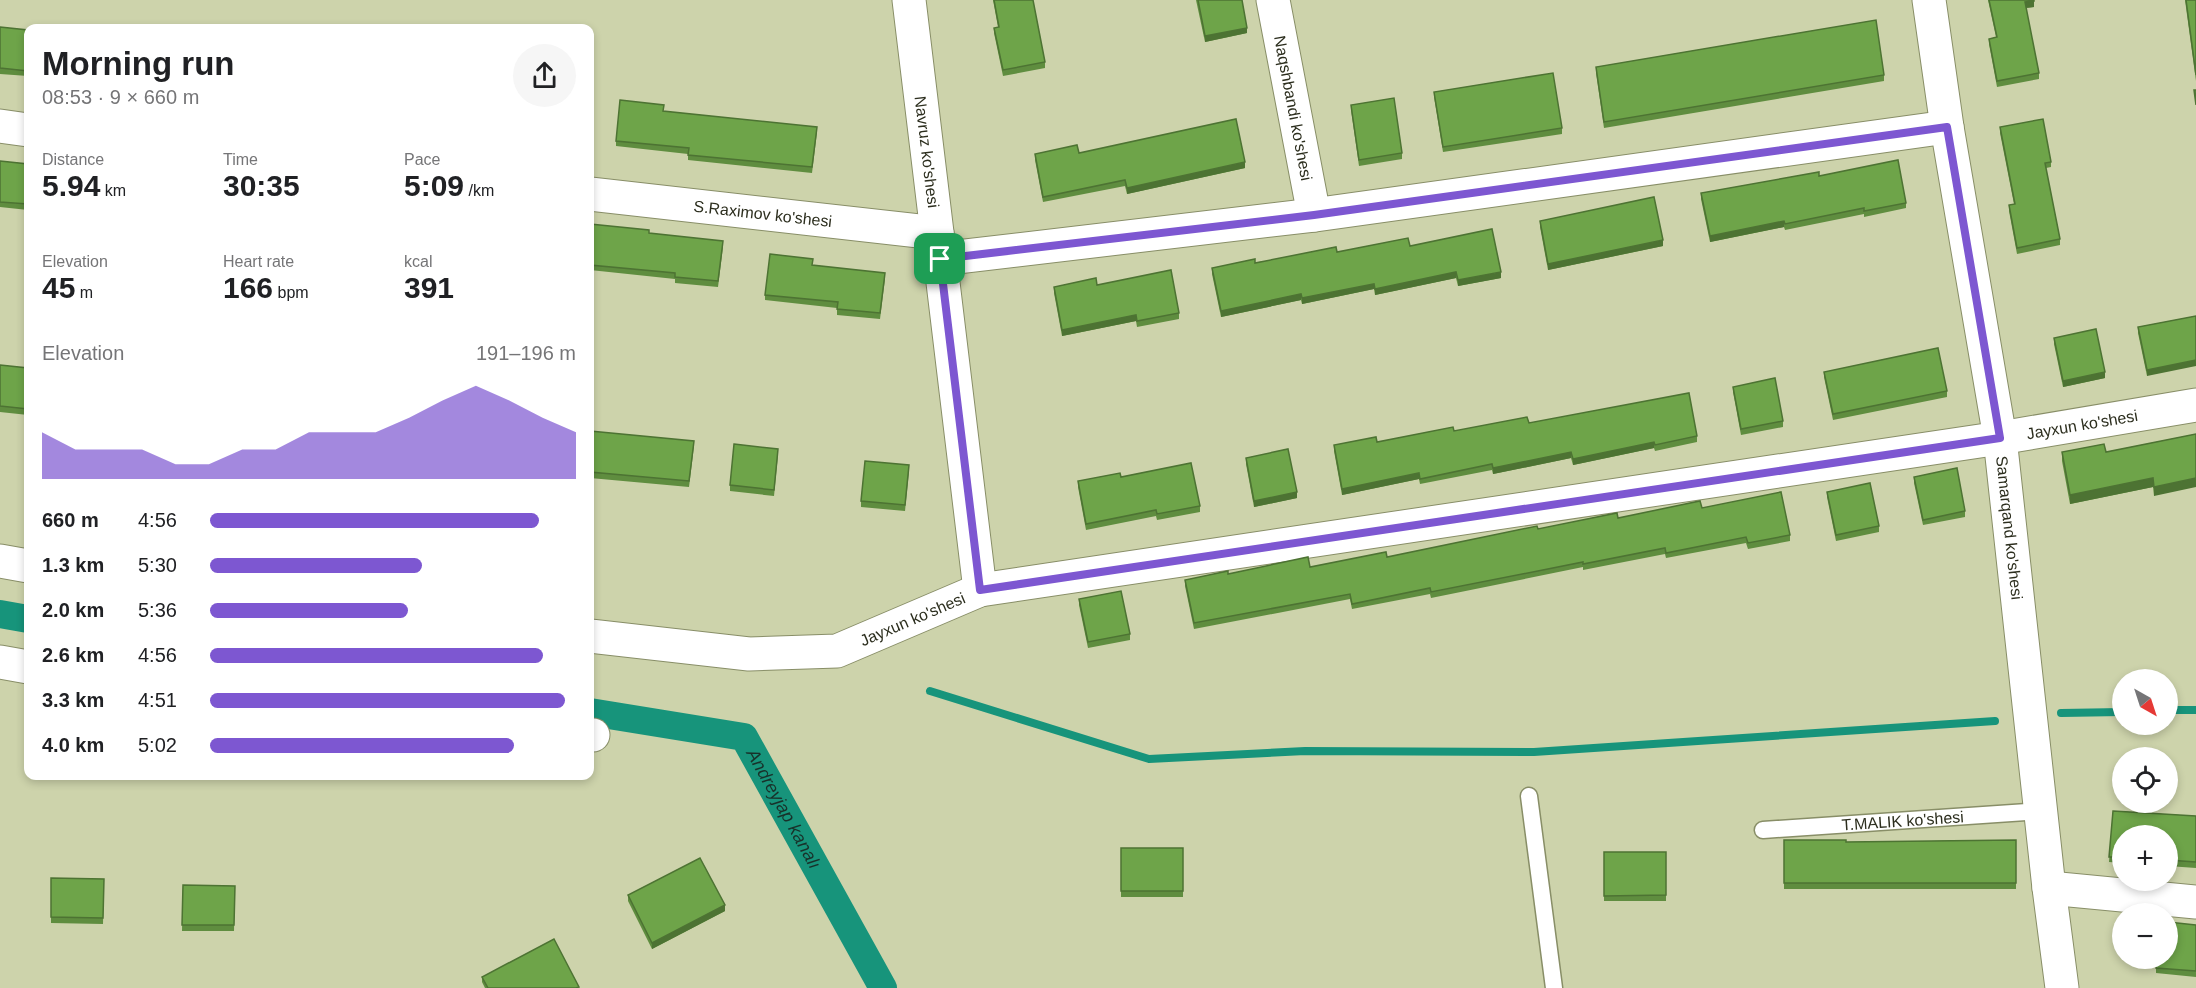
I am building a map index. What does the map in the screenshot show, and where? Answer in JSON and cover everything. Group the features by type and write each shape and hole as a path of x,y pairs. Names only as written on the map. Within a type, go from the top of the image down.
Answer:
{"street":[{"name":"Navruz ko'shesi","path":"909,0 980,590"},
{"name":"Naqshbandi ko'shesi","path":"1273,0 1314,215"},
{"name":"Samarqand ko'shesi","path":"1929,0 1947,127 2000,438 2062,988"},
{"path":"0,126 24,129"},
{"name":"S.Raximov ko'shesi","path":"594,195 939,246 1314,215 1947,127"},
{"name":"Jayxun ko'shesi","path":"594,636 748,654 837,651 980,590 2000,438 2196,405"},
{"path":"0,561 24,565"},
{"path":"0,662 24,666"},
{"path":"2049,888 2196,902"}],"lane":[{"path":"1529,796 1554,988"},
{"name":"T.MALIK ko'shesi","path":"1763,830 2041,811"}],"building":[{"path":"994,0 1033,0 1045,62 1003,70 994,28 999,27"},
{"path":"1198,0 1242,0 1247,28 1205,36"},
{"path":"1989,0 2034,0 2025,2 2039,73 1997,81 1989,39 1997,37"},
{"path":"2186,0 2196,0 2196,75"},
{"path":"1876,20 1884,75 1604,122 1596,67"},
{"path":"0,27 24,30 24,71 0,68"},
{"path":"1553,73 1562,128 1443,147 1434,92"},
{"path":"1394,98 1402,153 1359,160 1351,105"},
{"path":"620,100 664,105 663,111 817,127 812,167 688,155 689,148 616,141"},
{"path":"1236,119 1245,162 1127,188 1125,180 1043,197 1035,154 1077,145 1079,153"},
{"path":"2043,119 2051,162 2045,163 2060,239 2017,248 2009,205 2015,204 2000,127"},
{"path":"1898,160 1906,203 1864,211 1864,208 1785,224 1784,221 1710,236 1701,193 1819,172 1819,176"},
{"path":"0,161 24,164 24,204 0,202"},
{"path":"1654,197 1663,240 1548,264 1540,221"},
{"path":"594,224 723,241 718,281 675,277 675,273 594,265"},
{"path":"1492,229 1501,272 1458,280 1456,272 1375,289 1374,284 1302,298 1301,294 1221,311 1212,268 1255,259 1255,263 1336,247 1337,252 1408,238 1410,246"},
{"path":"770,254 813,259 812,265 885,273 880,313 837,309 838,302 765,295"},
{"path":"1171,270 1179,313 1137,321 1136,315 1062,330 1054,287 1096,278 1097,285"},
{"path":"2196,316 2196,360 2147,370 2138,327"},
{"path":"2096,329 2105,372 2063,381 2054,338"},
{"path":"1938,348 1947,391 1833,414 1824,372"},
{"path":"0,365 24,368 24,409 0,406"},
{"path":"1775,378 1783,421 1741,429 1733,387"},
{"path":"1689,393 1697,436 1655,445 1654,442 1573,459 1571,452 1493,468 1492,464 1420,479 1419,473 1342,489 1334,445 1376,437 1377,442 1453,427 1454,431 1527,417 1529,423"},
{"path":"594,431 694,441 689,481 594,472"},
{"path":"2196,434 2196,478 2154,487 2153,478 2070,495 2062,452 2104,444 2106,452"},
{"path":"734,444 778,449 774,490 730,485"},
{"path":"1288,449 1297,492 1254,501 1246,458"},
{"path":"865,461 909,465 905,505 861,501"},
{"path":"1191,463 1200,506 1157,514 1156,510 1086,524 1078,481 1120,473 1121,477"},
{"path":"1957,468 1965,511 1923,520 1914,477"},
{"path":"1870,483 1879,526 1836,535 1827,492"},
{"path":"1781,492 1790,535 1748,543 1746,537 1666,553 1665,548 1431,592 1430,588 1352,604 1350,594 1194,623 1185,580 1228,571 1228,574 1308,557 1310,567 1386,552 1387,557 1537,526 1538,529 1617,513 1618,518 1700,501 1702,508"},
{"path":"1121,591 1130,634 1088,642 1079,599"},
{"path":"2113,813 2196,816 2196,862 2178,861 2178,825 2112,825 2112,857 2109,857"},
{"path":"1784,840 1846,840 1846,842 2016,840 2016,883 1784,883"},
{"path":"1121,848 1183,848 1183,891 1121,891"},
{"path":"1604,852 1666,852 1666,895 1604,896"},
{"path":"700,858 725,905 652,943 628,895"},
{"path":"51,878 104,879 103,918 51,917"},
{"path":"183,885 235,886 234,925 182,925"},
{"path":"2178,923 2196,925 2196,971 2169,969 2178,969"},
{"path":"554,939 579,987 488,988 482,977"}],"waterway":[{"name":"Andreyjap kanalı","path":"0,614 24,618"},
{"path":"930,691 1149,759 1305,751 1534,752 1995,721"},
{"path":"2178,710 2196,710"},
{"path":"2061,713 2112,712"},
{"name":"Andreyjap kanalı","path":"594,713 744,737 883,988"}],"route":[{"path":"1947,127 2000,438 980,590 940,259 1314,215 1947,127"}]}
